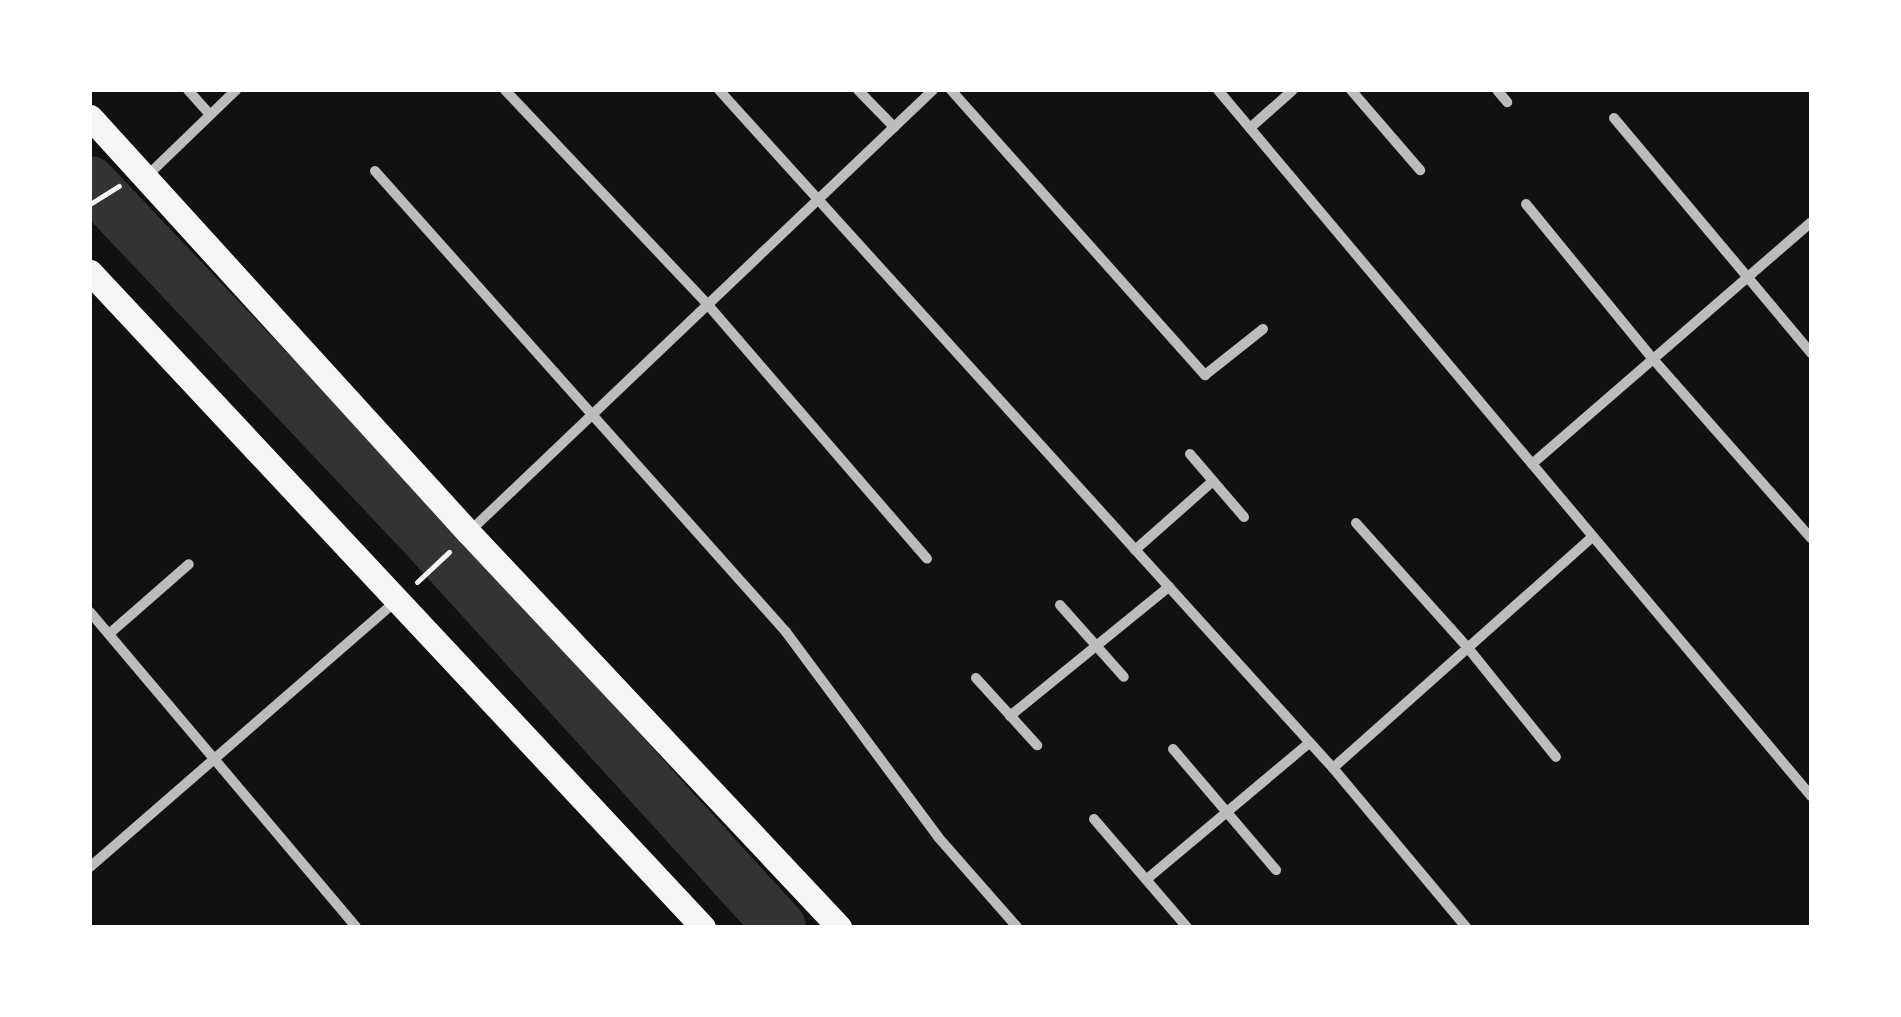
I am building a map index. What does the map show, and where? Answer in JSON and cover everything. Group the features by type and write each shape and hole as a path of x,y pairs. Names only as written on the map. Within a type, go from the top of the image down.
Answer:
{"main road":[{"path":"90,117 461,540 839,927"},
{"path":"90,272 703,927"}],"street":[{"path":"188,90 209,113"},
{"path":"145,177 236,90"},
{"path":"505,90 708,304 927,559"},
{"path":"719,90 1332,768 1466,927"},
{"path":"858,90 894,127"},
{"path":"461,540 933,90"},
{"path":"951,90 1205,374 1263,329"},
{"path":"1218,90 1811,796"},
{"path":"1250,128 1294,90"},
{"path":"1351,90 1420,170"},
{"path":"1497,90 1508,102"},
{"path":"1614,118 1811,353"},
{"path":"375,172 786,632 938,838 1016,927"},
{"path":"1526,204 1653,359 1811,538"},
{"path":"1532,464 1811,222"},
{"path":"1190,454 1244,517"},
{"path":"1135,550 1213,480"},
{"path":"1356,524 1468,648 1556,756"},
{"path":"1332,768 1593,536"},
{"path":"109,634 190,564"},
{"path":"1010,716 1169,588"},
{"path":"90,867 396,601"},
{"path":"1060,605 1124,677"},
{"path":"90,612 356,927"},
{"path":"976,678 1037,745"},
{"path":"1147,879 1309,743"},
{"path":"1173,749 1276,870"},
{"path":"1094,819 1187,927"}],"path":[{"path":"90,204 114,188"},
{"path":"426,574 461,540"}],"waterway":[{"path":"90,182 431,543 780,927"}]}
